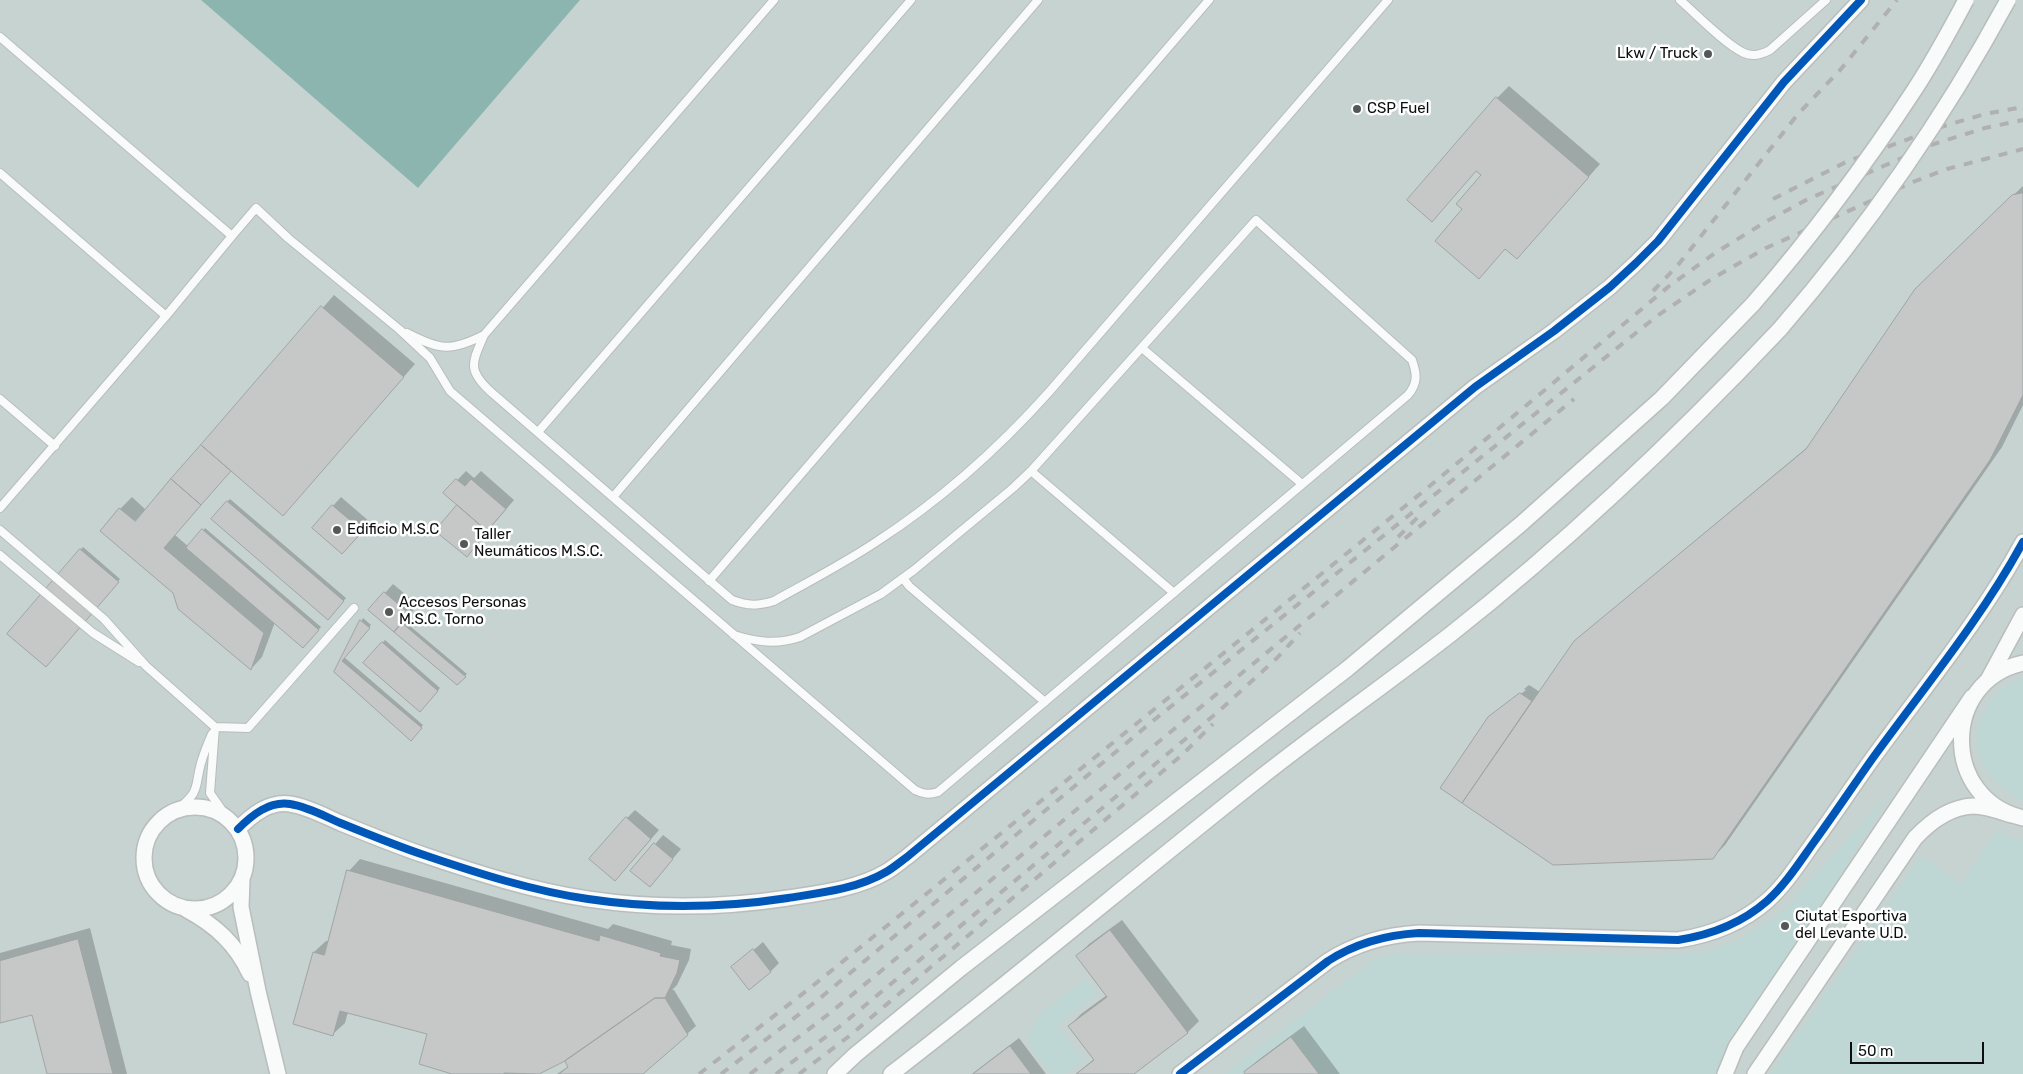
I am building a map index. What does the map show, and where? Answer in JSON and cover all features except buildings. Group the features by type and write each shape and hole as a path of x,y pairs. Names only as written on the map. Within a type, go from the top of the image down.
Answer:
{"street":[{"path":"238,829 253,815 270,806 289,804 306,808 393,845 458,867 532,887 588,899 643,905 701,906 754,903 823,892 864,882 885,873 908,857 1475,386 1539,342 1610,287 1658,240 1784,82 1862,0"},
{"path":"835,1074 855,1055 961,968 1346,669 1521,524 1662,398 1753,304 1792,259 1866,162 1916,87 1966,0"},
{"path":"891,1074 1043,954 1195,829 1302,745 1451,634 1588,517 1696,417 1780,328 1845,252 1888,193 1955,93 2008,0"},
{"path":"1180,1074 1328,961 1341,953 1372,940 1388,936 1419,933 1678,940 1711,933 1728,926 1756,910 1768,901 1798,865 1972,625 2023,542"},
{"path":"1724,1074 1736,1047 1972,698 1989,678 2023,615"},
{"path":"1989,678 2011,665 2023,663"},
{"path":"1972,698 1963,719 1960,742 1964,765 1975,786 1991,803 2017,816"},
{"path":"1755,1074 1915,838 1927,825 1940,817 1972,806 2017,816"},
{"path":"258,991 235,947 202,918 185,908 169,903 156,892 148,878 144,862 145,845 152,830 162,818 177,810 193,807 210,809 226,816 238,829 245,845 247,862 242,879 241,907 258,991 278,1074"},
{"path":"185,908 202,909 219,904 233,893 242,879"}],"lane":[{"path":"774,0 484,335 473,359 474,370 480,382 613,498 732,600 746,605 758,606 774,601 876,542 938,498 1017,427 1388,0"},
{"path":"538,432 911,0"},
{"path":"613,498 1038,0"},
{"path":"709,581 1209,0"},
{"path":"1680,0 1736,48 1753,56 1770,50 1826,0"},
{"path":"0,37 232,236"},
{"path":"0,173 166,316"},
{"path":"0,508 166,316 256,208 288,238 400,330 430,358 450,391 734,635 915,790 922,794 931,794 938,792 1408,395 1414,387 1417,374 1412,360 1256,220 1031,472 902,578 850,612 786,642 754,641 734,635"},
{"path":"400,330 433,345 449,347 464,346 484,335"},
{"path":"1142,348 1302,484"},
{"path":"0,399 55,446"},
{"path":"1031,472 1174,593"},
{"path":"0,530 104,619 146,666 215,727 248,728 354,608"},
{"path":"0,555 93,633 146,666"},
{"path":"902,578 1045,702"},
{"path":"177,810 189,799 196,788 200,764 215,727"},
{"path":"215,727 210,793 226,816"}],"shaded area":[{"path":"0,0 201,0 418,188 580,0 2023,0 2023,1074 0,1074"},
{"path":"201,0 580,0 418,188"},
{"path":"2023,677 2023,799 2000,786 1984,766 1979,751 1978,736 1980,721 1986,707 2008,685"},
{"name":"Ciutat Esportiva del Levante U.D.","path":"1893,789 1718,1074 1225,1074 1373,960 1397,953 1644,955 1702,952 1739,940 1782,912"},
{"path":"1996,831 2023,840 2023,1074 1770,1074 1921,856 1961,884"},
{"path":"1087,980 1097,994 1057,1025 1083,1061 1066,1074 1051,1074 1031,1045 1030,1034 1040,1015"}],"railway":[{"path":"1653,291 1678,265 1798,114 1841,69 1897,0"},
{"path":"1773,199 1846,162 1944,126 1985,114 2023,107"},
{"path":"699,1074 810,988 1425,490 1668,287 1715,253 1806,200 1934,144 1985,128 2023,120"},
{"path":"721,1074 819,999 1154,720 1657,316 1713,278 1766,248 1913,182 1947,169 2023,149"},
{"path":"750,1074 830,1013 1574,399"},
{"path":"1398,537 1423,512"},
{"path":"776,1074 839,1027 1219,711 1277,658 1300,633"},
{"path":"799,1074 848,1037 1182,755 1213,724"}],"cycle path":[{"path":"238,829 255,814 268,807 282,804 297,805 414,852 505,881 567,896 663,906 738,904 763,901 838,890 875,878 907,857 1475,387 1554,331 1610,287 1658,241 1784,82 1861,0"},
{"path":"1180,1074 1328,961 1349,949 1371,941 1419,933 1678,940 1714,931 1747,916 1767,901 1792,873 1870,762 1950,655 1988,600 2023,542"}],"place":[{"name":"Lkw / Truck","path":"1708,54"},
{"name":"CSP Fuel","path":"1357,109"},
{"name":"Edificio M.S.C","path":"337,530"},
{"name":"Taller Neumáticos M.S.C.","path":"464,544"},
{"name":"Accesos Personas M.S.C. Torno","path":"389,612"},
{"name":"Ciutat Esportiva del Levante U.D.","path":"1785,926"}]}
